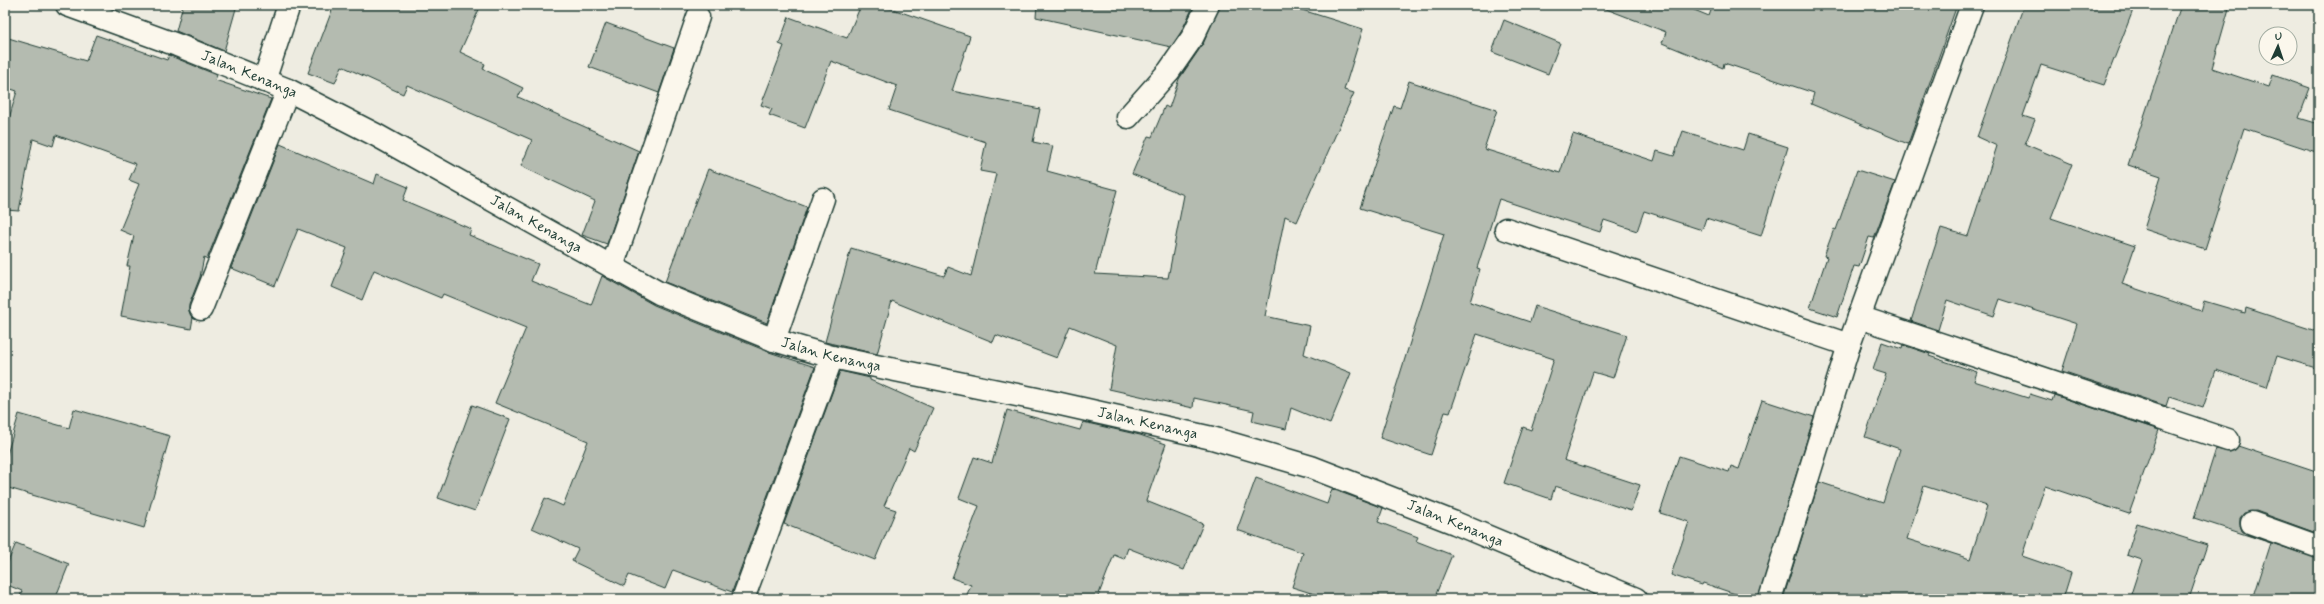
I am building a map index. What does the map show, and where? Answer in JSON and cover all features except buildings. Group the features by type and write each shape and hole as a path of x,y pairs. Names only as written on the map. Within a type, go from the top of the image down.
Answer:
{"street":[{"name":"Jalan Kenanga","path":"67,5 177,45 288,90 376,135 659,293 774,340 832,357 1056,403 1197,435 1311,467 1455,523 1636,599"},
{"path":"264,80 289,5"},
{"path":"1128,117 1169,71 1181,55 1192,38 1208,5"},
{"path":"1770,599 1849,345 1972,5"},
{"path":"612,267 698,17"},
{"path":"201,309 288,90"},
{"path":"774,340 823,199"},
{"path":"1506,229 1849,345"},
{"path":"1859,317 2228,440"},
{"path":"743,599 832,357"},
{"path":"2252,523 2319,547"}]}
